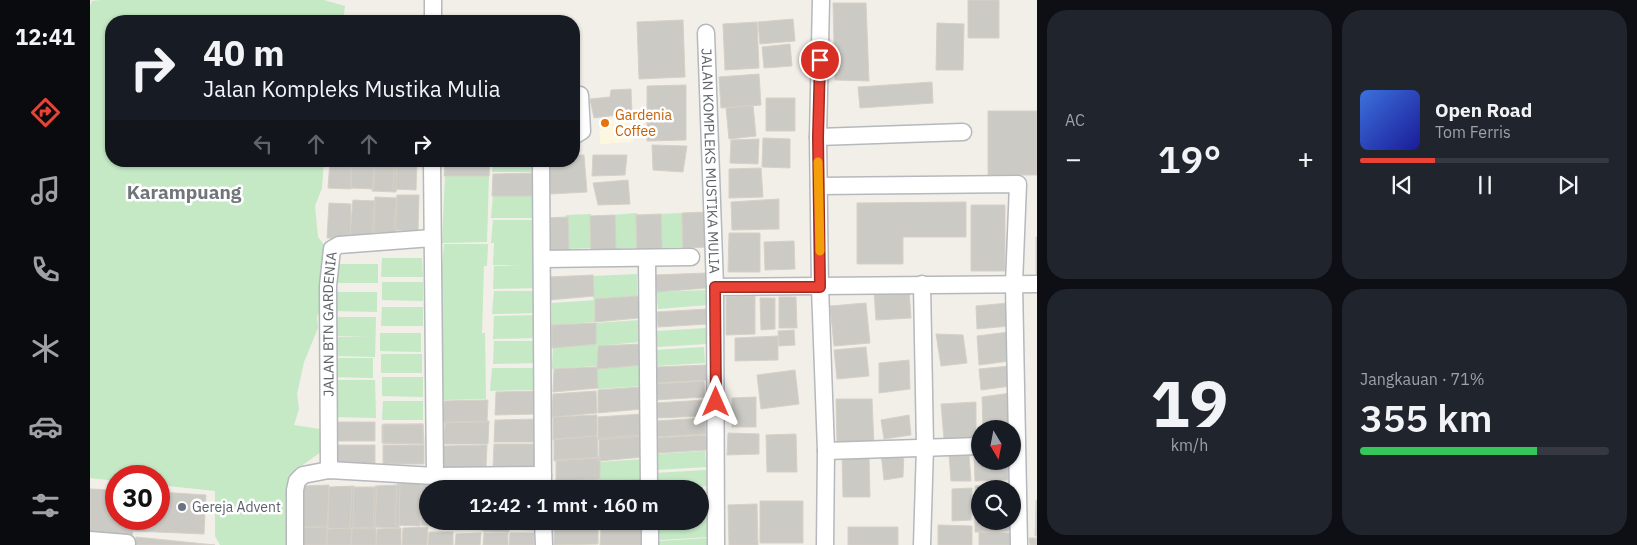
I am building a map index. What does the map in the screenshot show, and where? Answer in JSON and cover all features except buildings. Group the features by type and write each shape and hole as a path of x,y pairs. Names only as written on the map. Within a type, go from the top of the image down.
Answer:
{"street":[{"path":"433,0 433,15"},
{"path":"821,0 818,137 820,287 826,451 825,545"},
{"name":"JALAN KOMPLEKS MUSTIKA MULIA","path":"706,33 715,287 716,545"},
{"path":"580,95 582,132 580,134"},
{"path":"818,137 963,132"},
{"path":"432,167 435,476"},
{"path":"541,167 543,480"},
{"path":"819,186 1018,184 1014,284 1014,420"},
{"name":"JALAN BTN GARDENIA","path":"329,470 328,286 332,249 339,245 432,238"},
{"path":"543,259 691,257"},
{"path":"647,258 649,480"},
{"path":"922,284 925,446 922,545"},
{"name":"JALAN KOMPLEKS MUSTIKA MULIA","path":"715,287 1037,284"},
{"path":"826,451 925,446 971,446"},
{"path":"295,545 297,481 303,475 329,470 507,480"},
{"path":"1015,470 1019,545"},
{"path":"543,530 544,545"},
{"path":"650,530 650,545"},
{"path":"90,540 127,543"}],"shaded area":[{"path":"632,118 633,142 600,144 599,120"}],"green space":[{"path":"101,0 324,0 345,6 344,15 105,15 105,167 324,167 322,188 315,206 318,237 325,246 321,269 322,307 317,317 318,328 304,362 297,394 299,409 294,425 320,429 321,452 297,469 290,483 289,545 220,545 215,536 215,491 170,486 170,465 105,465 105,480 90,478 90,6 92,1"},
{"path":"492,167 536,167 536,172 492,172"},
{"path":"445,175 489,175 487,242 442,243"},
{"path":"493,195 537,195 536,218 491,218"},
{"path":"637,213 638,248 613,249 612,215"},
{"path":"683,213 684,247 659,248 658,214"},
{"path":"591,214 592,248 567,249 566,215"},
{"path":"493,220 537,220 537,288 493,289 494,266 521,265 493,265 494,243 491,243"},
{"path":"444,244 488,244 487,266 484,266 482,333 485,333 486,399 441,400 443,377 441,377 440,267 442,267"},
{"path":"382,258 422,258 423,277 381,277"},
{"path":"337,264 378,264 378,283 337,283"},
{"path":"637,274 637,296 593,299 593,276"},
{"path":"382,282 423,282 423,301 382,300"},
{"path":"707,290 708,305 658,309 656,292"},
{"path":"494,291 537,291 537,313 492,314"},
{"path":"336,292 377,292 377,312 336,311"},
{"path":"596,300 596,322 552,325 552,303"},
{"path":"382,307 423,307 423,326 381,326"},
{"path":"538,315 537,338 493,339 494,316"},
{"path":"335,317 376,317 375,357 334,356 335,337 369,337 335,336"},
{"path":"640,320 640,342 597,346 597,366 552,369 553,346 596,344 596,323"},
{"path":"706,328 707,344 657,347 656,331"},
{"path":"380,333 421,333 421,352 380,351"},
{"path":"494,341 538,341 537,363 493,364"},
{"path":"704,347 705,363 655,366 654,350"},
{"path":"381,354 422,354 422,373 381,373"},
{"path":"332,358 373,358 373,378 332,377"},
{"path":"642,364 642,386 598,389 598,367"},
{"path":"492,368 535,368 535,390 490,391"},
{"path":"382,377 423,377 423,397 382,396"},
{"path":"335,380 375,380 376,418 334,417"},
{"path":"383,401 423,401 423,420 382,420"},
{"path":"705,451 706,467 656,470 654,454"},
{"path":"644,459 644,480 600,480 600,462"},
{"path":"706,470 707,480 656,480 655,473"},
{"path":"709,521 710,537 660,540 659,530 709,530"},
{"path":"709,538 709,545 659,545 659,541"}],"slow traffic":[{"path":"818,162 820,251"}],"place":[{"name":"Gardenia Coffee","path":"605,123"},
{"name":"Gereja Advent","path":"182,507"}],"district":[{"name":"Karampuang","path":"184,192"}],"route":[{"path":"716,402 715,287 820,287 818,137 820,60"}]}
